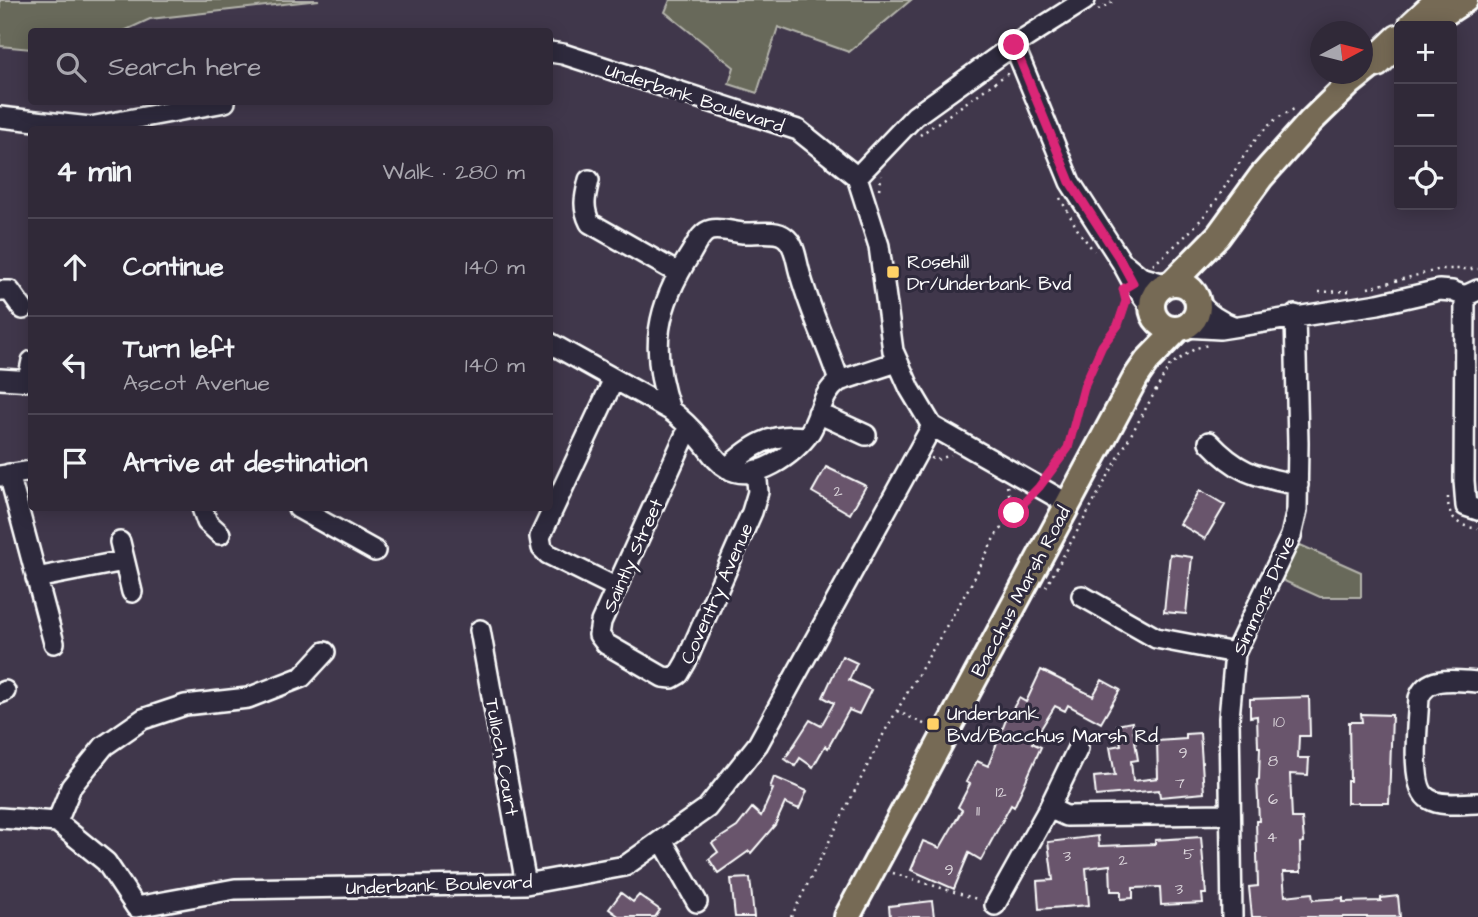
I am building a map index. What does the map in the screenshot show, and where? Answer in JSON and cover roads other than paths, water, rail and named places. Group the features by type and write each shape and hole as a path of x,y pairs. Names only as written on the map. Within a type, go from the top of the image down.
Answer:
{"highway":[{"path":"1419,21 1442,0"}],"main road":[{"path":"1433,21 1465,0"},
{"path":"1218,236 1197,299 1196,317 1181,328 1163,325 1152,311 1154,294 1218,236 1245,197 1285,149 1350,83 1392,49"},
{"path":"1169,283 1187,285 1197,299"},
{"name":"Bacchus Marsh Road","path":"1136,377 1152,311"},
{"name":"Bacchus Marsh Road","path":"847,917 1136,377 1147,361 1181,328"}],"street":[{"path":"1067,503 932,426 895,357 879,246 857,177 915,116 1014,45 1085,0"},
{"path":"1014,45 1070,182 1121,261 1137,280 1152,311"},
{"name":"Underbank Boulevard","path":"553,52 798,130 857,177"},
{"path":"101,126 210,105"},
{"path":"0,117 74,126"},
{"path":"589,180 584,200 590,223 678,272"},
{"path":"670,410 664,395 657,343 665,301 678,272 704,233 713,229 754,234 777,233 786,237 793,247 806,294 837,375"},
{"path":"1137,280 1169,283"},
{"path":"9,286 23,309"},
{"path":"1181,328 1233,326 1378,304 1439,290 1472,293 1464,481 1466,506 1478,510"},
{"path":"1197,299 1208,313 1233,326"},
{"name":"Simmons Drive","path":"1232,917 1229,718 1235,653 1291,536 1297,510 1295,316"},
{"path":"553,345 670,410 727,468 742,473 763,468 790,453 810,431 837,375 895,357"},
{"path":"0,379 28,374"},
{"path":"553,509 614,379"},
{"path":"818,413 866,435"},
{"name":"Underbank Boulevard","path":"57,822 106,862 130,912 235,889 526,884 625,866 707,808 758,744 932,426"},
{"name":"Saintly Street","path":"641,666 606,644 599,635 601,622 685,436 691,429"},
{"path":"727,468 747,450 775,437 805,437"},
{"path":"1209,442 1227,461 1242,470 1298,485"},
{"name":"Coventry Avenue","path":"641,666 663,677 672,678 686,662 752,512 758,492 756,470"},
{"path":"28,472 5,475 54,643"},
{"path":"203,511 207,522 220,534"},
{"path":"303,511 375,551"},
{"path":"552,511 540,537 542,548 548,554 617,588"},
{"path":"36,578 122,551 132,592"},
{"path":"1082,596 1156,638 1235,653"},
{"name":"Tulloch Court","path":"480,630 526,884"},
{"path":"0,818 57,822 71,787 104,746 143,719 185,705 248,698 303,677 325,652"},
{"path":"1478,682 1435,682 1421,690 1417,780 1424,796 1430,800 1438,803 1478,803"},
{"path":"995,905 1049,808 1078,748"},
{"path":"1049,808 1066,816 1230,814"},
{"path":"662,840 697,902"}],"place":[{"name":"Rosehill Dr/Underbank Bvd","path":"893,272"},
{"name":"Underbank Bvd/Bacchus Marsh Rd","path":"933,724"}]}
